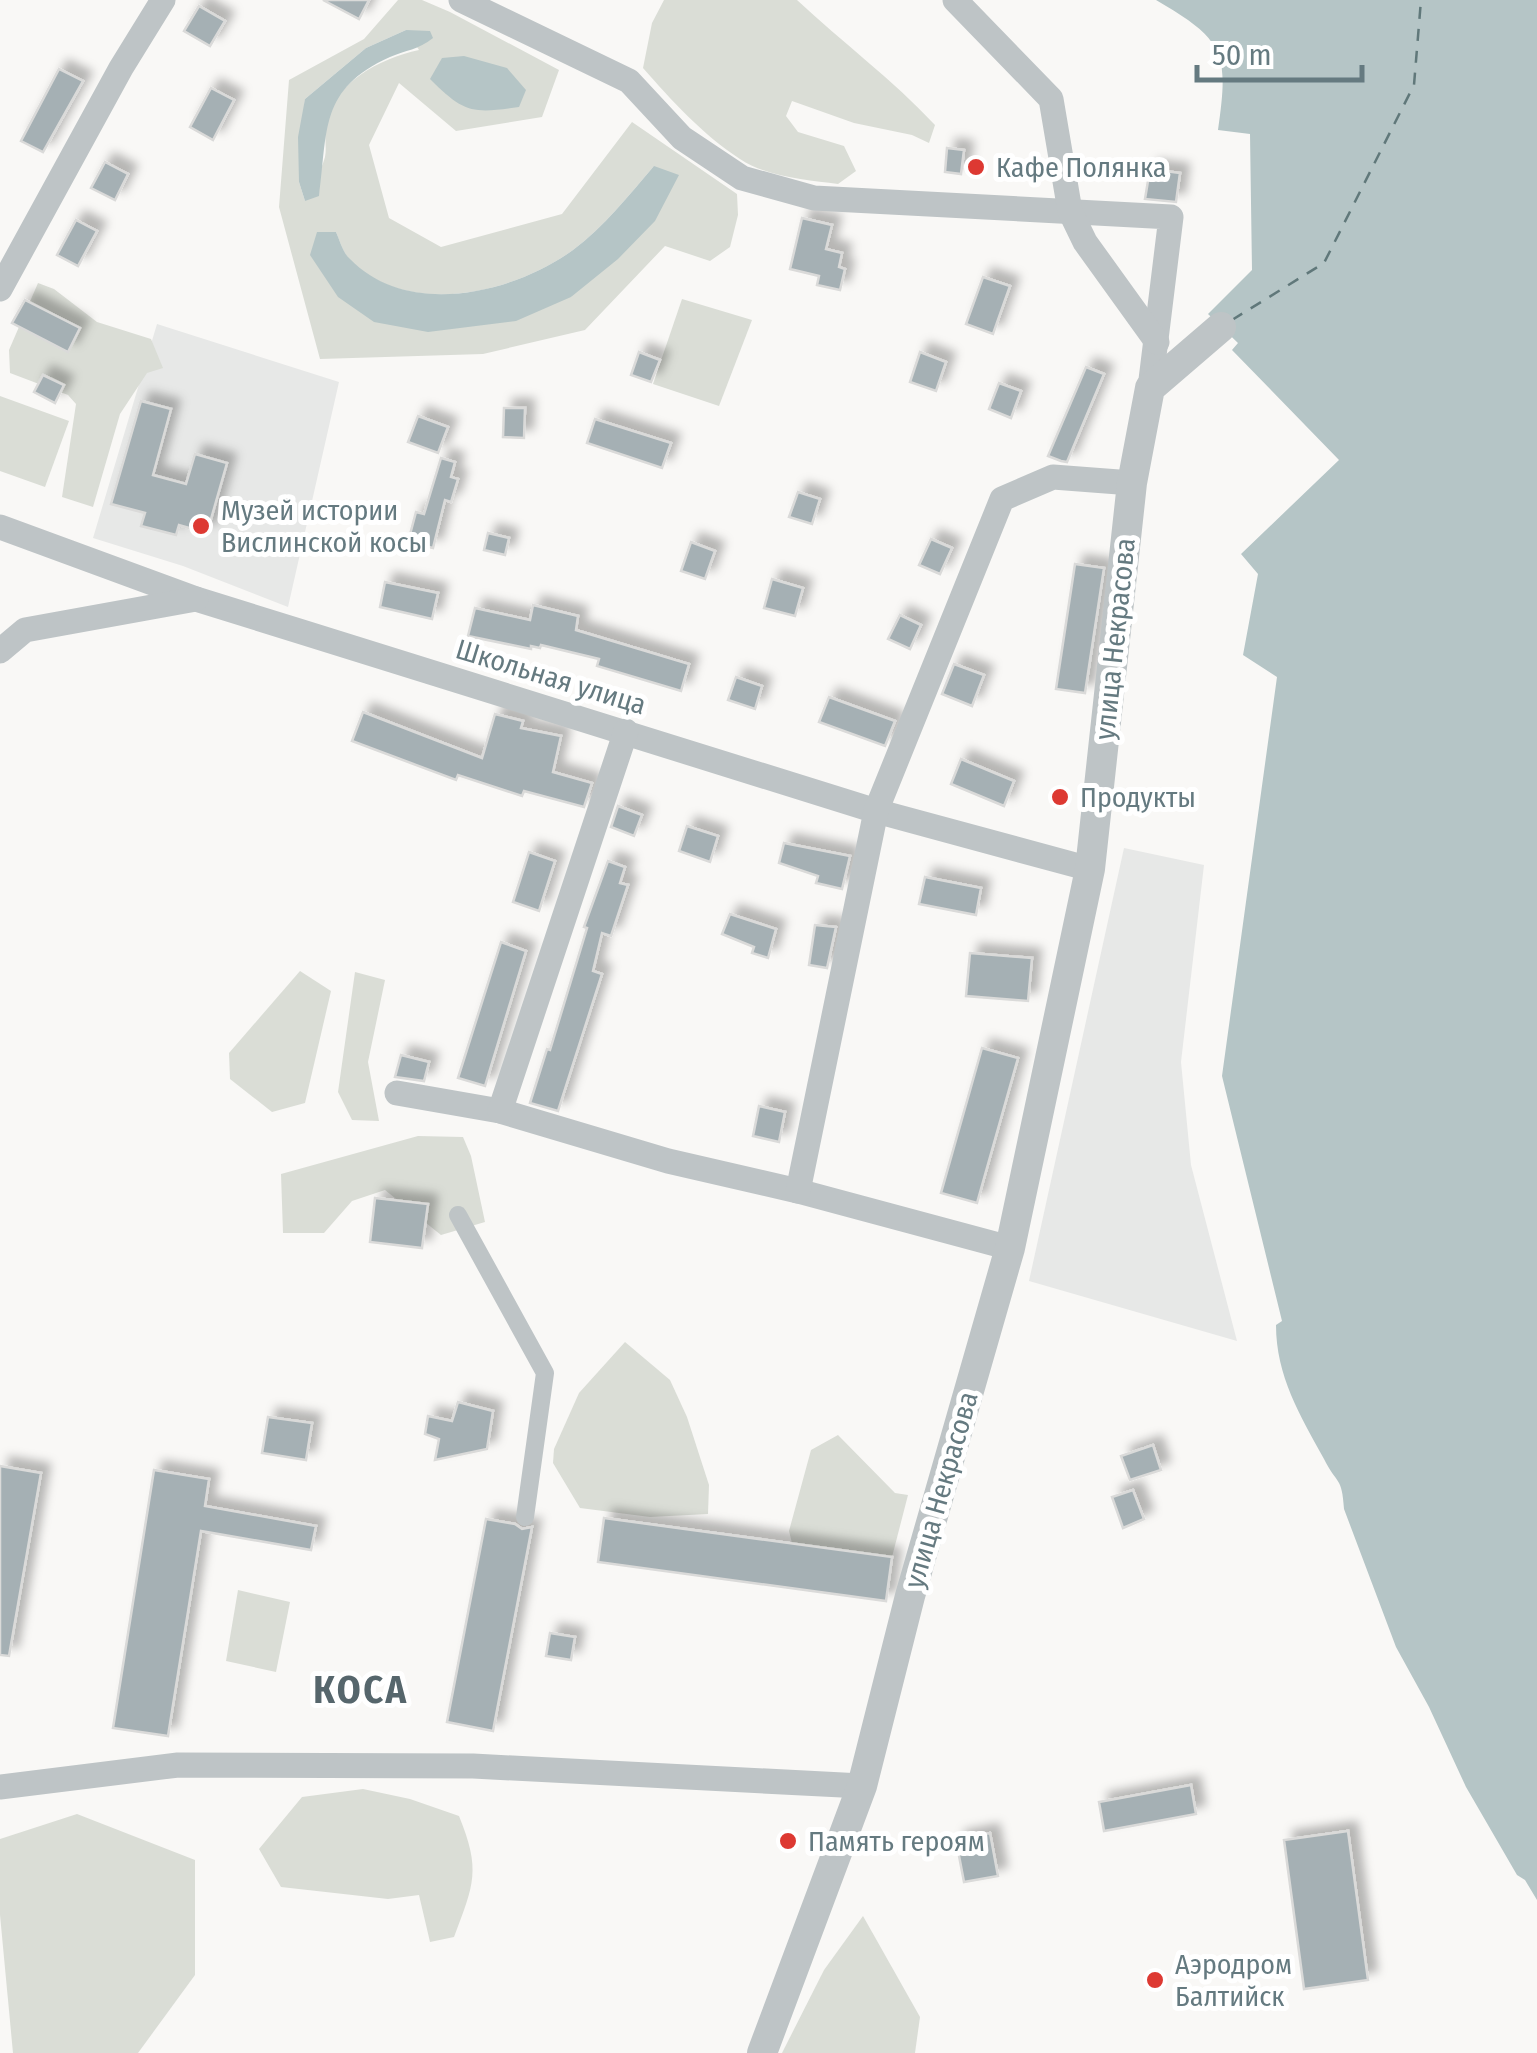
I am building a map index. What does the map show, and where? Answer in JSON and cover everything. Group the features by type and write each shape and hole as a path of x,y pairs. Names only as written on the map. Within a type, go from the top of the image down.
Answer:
{"street":[{"path":"0,289 121,68 164,0"},
{"path":"461,0 629,81 682,138 742,178 814,198 1070,212"},
{"path":"955,0 1051,99 1070,212 1085,242 1157,342"},
{"name":"улица Некрасова","path":"762,2053 862,1786 910,1596 1010,1248 1090,869 1132,483 1157,342 1171,217 1070,212"},
{"path":"1150,388 1222,327"},
{"path":"798,1190 876,811 1002,498 1053,477 1132,483"},
{"name":"Школьная улица","path":"0,527 196,598 876,811 1090,869"},
{"path":"0,651 25,630 196,598"},
{"path":"500,1111 626,731"},
{"path":"397,1093 500,1111 668,1161 798,1190 1010,1248"},
{"path":"458,1215 545,1373 525,1517"},
{"path":"0,1787 178,1765 473,1766 862,1786"}],"shaded area":[{"path":"398,0 422,0 559,70 542,117 456,131 399,83 369,145 389,218 441,247 562,214 632,122 737,194 738,215 730,247 710,261 665,246 585,330 483,354 320,359 279,207 289,80 364,39","holes":["406,30 419,50 374,66 338,96 326,125 323,163 305,201 299,182 305,99 366,48","654,166 571,297 338,297 336,232 350,260 374,278 401,289 430,294 492,288 549,265 573,250 606,221"]},
{"path":"664,0 797,0 935,125 929,143 792,101 786,116 798,132 844,146 856,171 838,184 788,177 751,165 700,128 643,68 652,23"},
{"path":"1156,0 1537,0 1537,1900 1525,1880 1517,1875 1466,1787 1396,1647 1344,1509 1340,1486 1291,1395 1277,1344 1276,1325 1282,1321 1222,1076 1277,677 1243,655 1258,574 1241,554 1339,460 1232,350 1238,343 1208,314 1252,270 1250,134 1218,130 1223,83 1217,51 1196,26"},
{"path":"406,30 430,31 433,38 367,69 350,83 331,114 319,196 305,201 299,182 298,137 305,99 366,48"},
{"path":"464,56 507,68 526,90 519,107 470,108 452,99 430,79 442,58"},
{"path":"654,166 679,175 655,221 618,259 571,297 516,321 428,332 374,322 338,297 310,255 317,232 336,232 350,259 374,278 401,289 430,294 492,288 549,265 573,250 606,221"},
{"path":"38,283 54,289 97,322 151,339 163,368 147,373 120,414 93,507 62,497 76,404 68,395 10,373 9,350"},
{"path":"682,299 752,320 719,406 653,384"},
{"path":"157,324 339,382 288,607 183,566 93,538"},
{"path":"0,396 69,421 45,487 0,471"},
{"path":"1124,848 1204,865 1181,1062 1191,1165 1237,1341 1029,1281"},
{"path":"300,971 331,991 305,1103 272,1112 230,1079 229,1053"},
{"path":"355,972 385,980 368,1062 379,1121 352,1120 338,1092"},
{"path":"418,1136 463,1137 485,1222 441,1235 385,1190 352,1201 324,1233 283,1233 281,1174"},
{"path":"625,1342 670,1380 687,1417 709,1485 708,1514 650,1517 580,1508 553,1463 554,1449 579,1393"},
{"path":"838,1435 895,1493 908,1495 892,1557 792,1543 789,1531 811,1450"},
{"path":"238,1590 290,1602 276,1672 226,1661"},
{"path":"363,1789 410,1799 459,1816 470,1850 472,1877 454,1937 430,1942 419,1895 388,1899 281,1887 259,1849 302,1797"},
{"path":"77,1814 195,1860 195,1975 138,2053 13,2053 0,1915 0,1839"},
{"path":"863,1916 920,2017 915,2053 782,2053 824,1970"}],"building":[{"path":"323,0 369,0 359,19"},
{"path":"199,6 225,21 210,46 184,31"},
{"path":"59,69 83,81 43,152 21,141"},
{"path":"211,88 234,100 213,140 190,127"},
{"path":"947,148 964,150 961,174 945,172"},
{"path":"105,162 128,174 115,200 91,188"},
{"path":"1150,169 1180,173 1176,202 1145,199"},
{"path":"802,218 832,225 826,249 842,253 839,267 845,269 840,290 817,285 819,276 790,269"},
{"path":"76,220 97,231 78,266 57,255"},
{"path":"983,277 1010,286 993,334 966,324"},
{"path":"25,300 80,328 68,352 12,323"},
{"path":"639,352 660,360 651,382 631,375"},
{"path":"920,352 946,362 936,391 910,382"},
{"path":"1086,367 1104,374 1067,462 1061,461 1048,456"},
{"path":"43,375 64,385 55,403 34,392"},
{"path":"999,383 1021,391 1011,418 989,409"},
{"path":"141,401 171,409 153,475 186,484 195,454 227,463 207,533 179,525 176,535 141,526 145,513 111,504"},
{"path":"504,408 525,408 524,438 503,437"},
{"path":"418,416 448,427 438,453 408,442"},
{"path":"595,419 671,443 662,468 587,443"},
{"path":"441,458 455,462 451,477 458,479 451,502 445,500 433,548 408,542 416,512 424,514"},
{"path":"798,492 820,499 812,524 789,517"},
{"path":"488,533 509,538 505,555 484,550"},
{"path":"931,539 952,548 940,574 919,565"},
{"path":"691,542 715,551 705,579 681,571"},
{"path":"1075,564 1104,568 1085,693 1056,689"},
{"path":"772,579 803,588 795,616 764,608"},
{"path":"385,582 438,593 432,619 380,607"},
{"path":"533,605 578,616 576,630 689,664 681,691 597,666 599,659 541,645 531,649 468,636 475,608 530,620"},
{"path":"900,615 921,625 910,649 888,639"},
{"path":"954,664 984,675 972,706 942,694"},
{"path":"736,677 762,686 755,709 728,700"},
{"path":"829,697 895,721 885,746 819,722"},
{"path":"363,712 482,758 495,714 523,721 521,728 561,736 553,772 592,783 584,807 524,791 522,796 458,775 456,780 352,741"},
{"path":"961,759 1014,781 1004,806 951,784"},
{"path":"618,806 642,815 634,836 611,827"},
{"path":"687,826 718,836 710,862 679,851"},
{"path":"784,843 850,856 842,889 816,883 818,876 779,863"},
{"path":"529,852 555,861 539,911 513,902"},
{"path":"608,861 625,867 620,883 628,885 611,936 602,933 593,971 602,974 558,1111 530,1103"},
{"path":"925,877 981,888 976,915 919,904"},
{"path":"730,914 776,929 768,958 752,953 754,947 722,934"},
{"path":"815,925 836,927 827,968 809,965"},
{"path":"501,942 526,951 485,1086 458,1078"},
{"path":"970,953 1032,958 1028,1001 966,996"},
{"path":"982,1048 1018,1058 977,1203 941,1193"},
{"path":"401,1055 429,1062 424,1081 395,1077"},
{"path":"759,1106 785,1112 779,1142 753,1136"},
{"path":"375,1198 428,1204 422,1248 370,1242"},
{"path":"458,1402 493,1411 487,1449 435,1460 439,1439 425,1434 428,1416 452,1421"},
{"path":"268,1417 312,1423 306,1460 262,1453"},
{"path":"1153,1445 1161,1470 1130,1480 1121,1456"},
{"path":"0,1466 41,1473 9,1656 0,1655"},
{"path":"154,1470 209,1479 205,1506 316,1526 311,1550 201,1531 168,1736 113,1728"},
{"path":"1133,1490 1144,1519 1123,1528 1112,1497"},
{"path":"604,1518 892,1557 886,1601 598,1562"},
{"path":"486,1519 522,1529 532,1527 493,1731 447,1722"},
{"path":"550,1633 575,1637 571,1660 546,1656"},
{"path":"1191,1785 1196,1814 1104,1831 1099,1802"},
{"path":"1348,1831 1368,1980 1304,1989 1284,1840"},
{"path":"990,1833 998,1876 964,1882 956,1840"}],"ferry route":[{"path":"1232,320 1324,263 1414,85 1421,0"}],"place":[{"name":"Кафе Полянка","path":"976,167"},
{"name":"Музей истории Вислинской косы","path":"201,526"},
{"name":"Продукты","path":"1060,797"},
{"name":"Память героям","path":"788,1841"},
{"name":"Аэродром Балтийск","path":"1155,1980"}],"district":[{"name":"КОСА","path":"361,1690"}]}
